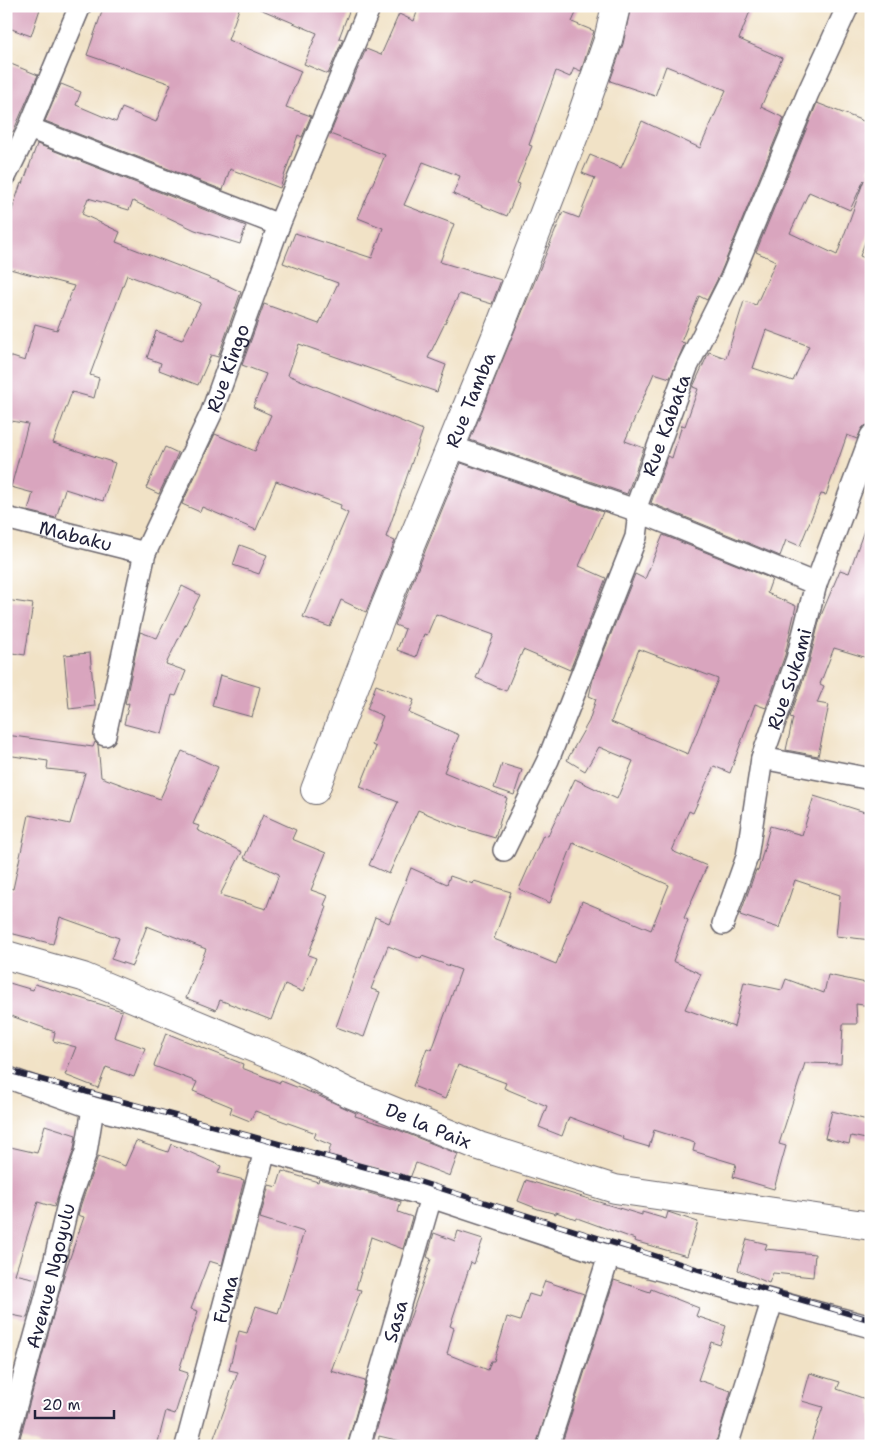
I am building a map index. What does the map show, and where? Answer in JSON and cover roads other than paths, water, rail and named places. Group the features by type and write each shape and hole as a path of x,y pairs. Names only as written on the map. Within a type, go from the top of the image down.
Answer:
{"street":[{"path":"6,175 29,128 80,6"},
{"name":"Rue Kingo","path":"105,735 145,553 211,414 279,225 370,6"},
{"name":"Rue Tamba","path":"316,790 385,608 452,447 580,120 608,40 616,6"},
{"name":"Rue Kabata","path":"504,850 548,760 636,537 638,521 635,510 686,367 731,280 808,93 848,6"},
{"path":"29,128 279,225"},
{"name":"Rue Sukami","path":"723,924 747,857 762,758 796,660 816,584 871,436"},
{"path":"452,447 635,510 816,584"},
{"name":"Mabaku","path":"6,518 145,553"},
{"path":"762,758 871,779"},
{"name":"De la Paix","path":"6,955 83,977 287,1062 349,1092 479,1146 615,1189 871,1226"},
{"path":"6,1077 93,1108 265,1151 431,1197 609,1256 772,1302 871,1327"},
{"name":"Avenue Ngoyulu","path":"6,1442 47,1293 69,1200 86,1152 93,1108"},
{"name":"Fuma","path":"186,1446 265,1151"},
{"name":"Sasa","path":"359,1446 431,1197"},
{"path":"548,1446 609,1256"},
{"path":"728,1446 772,1302"}],"railway":[{"path":"6,1070 417,1181 729,1279 871,1320"}]}
